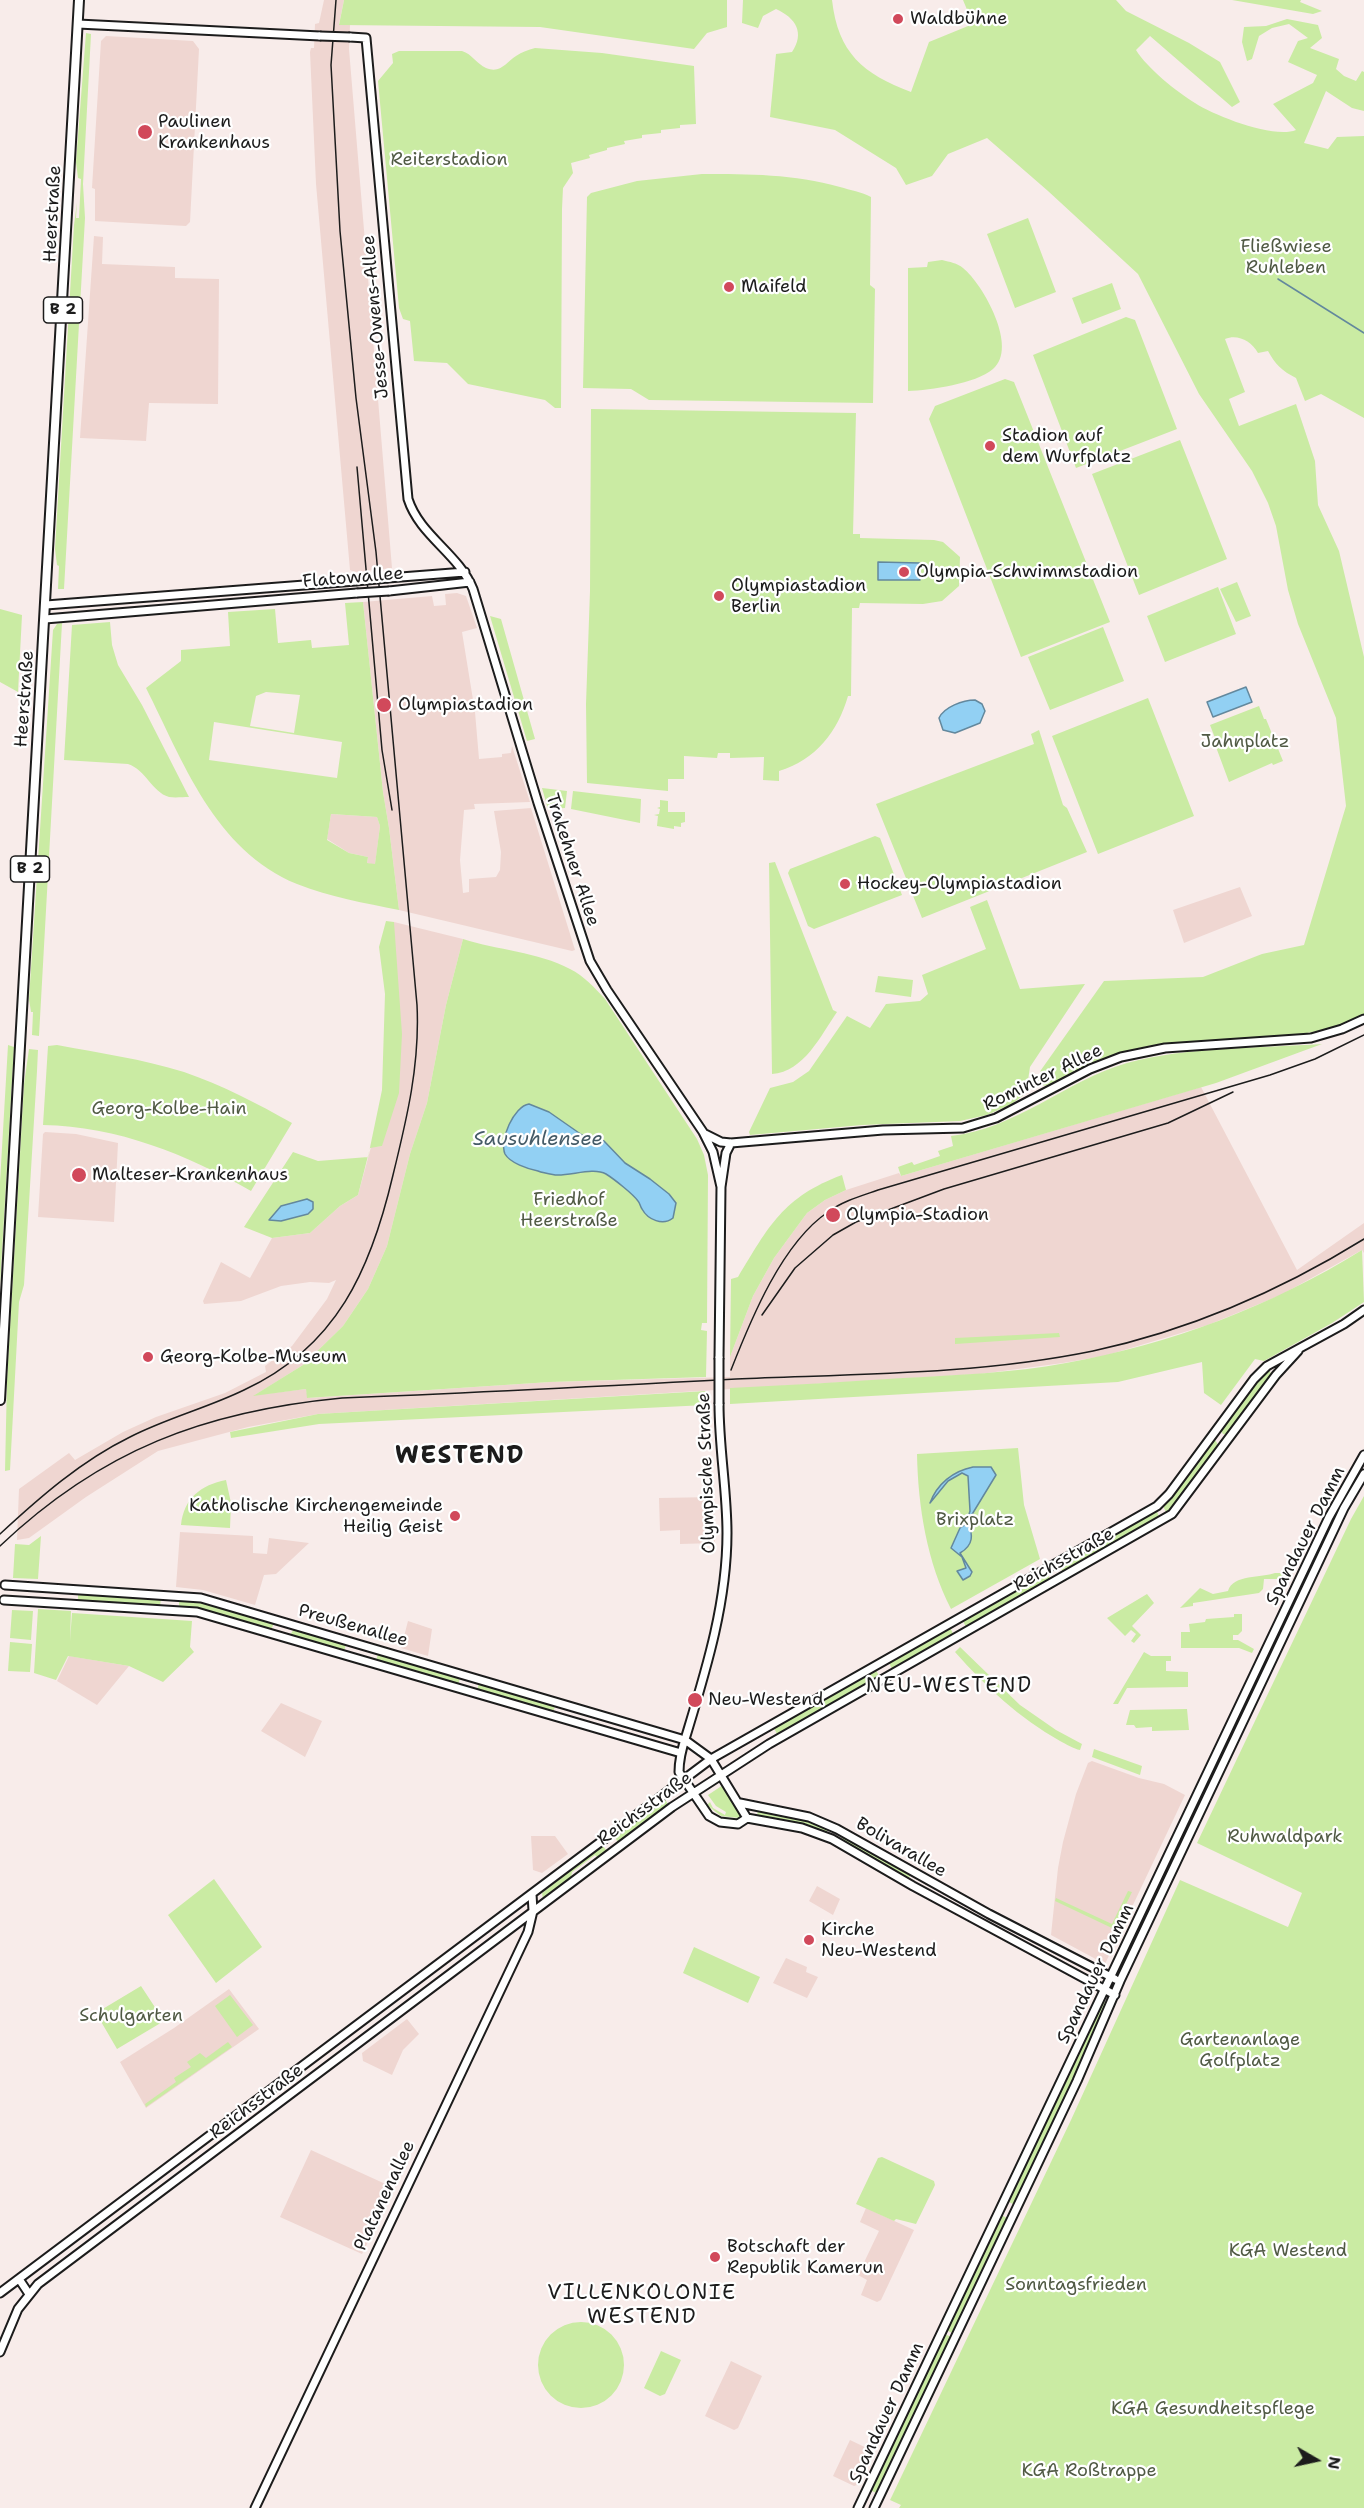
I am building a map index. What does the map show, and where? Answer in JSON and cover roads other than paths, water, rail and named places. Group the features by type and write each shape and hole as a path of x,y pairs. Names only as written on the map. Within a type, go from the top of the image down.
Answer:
{"main road":[{"name":"Heerstraße","path":"0,1400 79,0"},
{"name":"Jesse-Owens-Allee","path":"78,24 366,38 408,499 421,525 452,555 465,572"},
{"name":"Flatowallee","path":"46,605 465,572"},
{"name":"Trakehner Allee","path":"465,572 591,961 607,990 703,1132"},
{"name":"Flatowallee","path":"45,619 389,591 470,582"},
{"path":"237,590 238,603"},
{"name":"Rominter Allee","path":"731,1143 863,1131 963,1128 996,1119 1090,1069 1121,1057 1165,1048 1311,1038 1342,1029 1364,1019"},
{"path":"703,1132 712,1139 731,1143"},
{"name":"Olympische Straße","path":"703,1132 713,1152 721,1187"},
{"name":"Olympische Straße","path":"682,1779 679,1772 681,1753 716,1632 724,1584 727,1533 718,1404 721,1187 726,1154 731,1143"},
{"name":"Reichsstraße","path":"0,2293 711,1759 1157,1506 1169,1494 1254,1379 1267,1366 1364,1310"},
{"name":"Reichsstraße","path":"0,2352 15,2317 29,2294 693,1792 769,1744 1172,1514 1276,1375 1300,1349"},
{"name":"Spandauer Damm","path":"858,2508 1329,1517 1364,1455"},
{"name":"Spandauer Damm","path":"874,2508 1077,2081 1120,1981 1332,1534 1364,1474"},
{"name":"Preußenallee","path":"5,1585 201,1598 685,1740 711,1759"},
{"name":"Preußenallee","path":"4,1600 197,1612 681,1753"},
{"path":"711,1759 740,1803 747,1818"},
{"name":"Bolivarallee","path":"682,1779 714,1820 738,1824 747,1818 802,1828 827,1836 1114,1995"},
{"name":"Bolivarallee","path":"740,1803 809,1817 837,1828 1054,1949 1120,1981"},
{"name":"Platanenallee","path":"255,2508 523,1942 533,1911 532,1894"},
{"path":"1033,1951 1039,1940"},
{"path":"1048,1959 1054,1949"},
{"path":"19,2280 29,2294"}],"water":[{"path":"878,562 920,563 920,580 878,580"},
{"path":"1246,687 1252,702 1213,717 1207,702"},
{"path":"975,700 982,704 985,711 980,723 955,733 943,730 939,718 941,714 949,707"},
{"name":"Sausuhlensee","path":"529,1104 549,1112 582,1135 604,1141 625,1163 669,1194 676,1203 673,1218 665,1222 652,1219 632,1195 601,1172 556,1175 529,1169 507,1157 504,1141 509,1124 523,1106"},
{"path":"307,1199 313,1202 313,1209 308,1214 281,1221 269,1220 281,1206"},
{"path":"973,1467 991,1467 996,1475 968,1521 971,1531 970,1543 960,1553 972,1572 963,1580 957,1571 966,1568 962,1557 951,1548 960,1528 966,1524 970,1511 968,1476 962,1473 948,1481 930,1503 941,1484 952,1475"}],"waterway":[{"path":"1278,279 1364,333"}],"tram line":[{"path":"0,1534 62,1481 95,1457 158,1424 244,1390 276,1372 303,1351 326,1328 345,1302 361,1273 384,1209 403,1133 414,1070 417,1005 376,552 356,398 340,231 331,65 336,0"},
{"path":"357,467 382,750 392,810"}],"railway":[{"path":"731,1370 758,1306 782,1262 811,1226 840,1205 878,1190 1270,1075 1315,1059 1364,1035"},
{"path":"762,1315 795,1268 833,1235 856,1222 944,1189 1168,1123 1233,1092"},
{"path":"0,1546 38,1513 77,1484 116,1460 200,1425 245,1413 342,1398 915,1372 1049,1359 1129,1342 1199,1320 1267,1292 1364,1239"}],"place":[{"name":"Waldbühne","path":"898,19"},
{"name":"Paulinen Krankenhaus","path":"145,132"},
{"name":"Maifeld","path":"729,287"},
{"name":"Stadion auf dem Wurfplatz","path":"990,446"},
{"name":"Olympia-Schwimmstadion","path":"904,572"},
{"name":"Olympiastadion Berlin","path":"719,596"},
{"name":"Olympiastadion","path":"384,705"},
{"name":"Hockey-Olympiastadion","path":"845,884"},
{"name":"Malteser-Krankenhaus","path":"79,1175"},
{"name":"Olympia-Stadion","path":"833,1215"},
{"name":"Georg-Kolbe-Museum","path":"148,1357"},
{"name":"Katholische Kirchengemeinde Heilig Geist","path":"455,1516"},
{"name":"Neu-Westend","path":"695,1700"},
{"name":"Kirche Neu-Westend","path":"809,1940"},
{"name":"Botschaft der Republik Kamerun","path":"715,2257"}],"district":[{"name":"WESTEND","path":"460,1457"},
{"name":"NEU-WESTEND","path":"949,1687"},
{"name":"VILLENKOLONIE WESTEND","path":"642,2306"}],"park label":[{"name":"Reiterstadion","path":"449,160"},
{"name":"Fließwiese Ruhleben","path":"1286,257"},
{"name":"Jahnplatz","path":"1245,742"},
{"name":"Georg-Kolbe-Hain","path":"169,1109"},
{"name":"Friedhof Heerstraße","path":"569,1210"},
{"name":"Brixplatz","path":"975,1520"},
{"name":"Ruhwaldpark","path":"1285,1837"},
{"name":"Schulgarten","path":"131,2016"},
{"name":"Gartenanlage Golfplatz","path":"1240,2050"},
{"name":"KGA Westend","path":"1288,2251"},
{"name":"Sonntagsfrieden","path":"1076,2285"},
{"name":"KGA Gesundheitspflege","path":"1213,2409"},
{"name":"KGA Roßtrappe","path":"1089,2471"}]}
